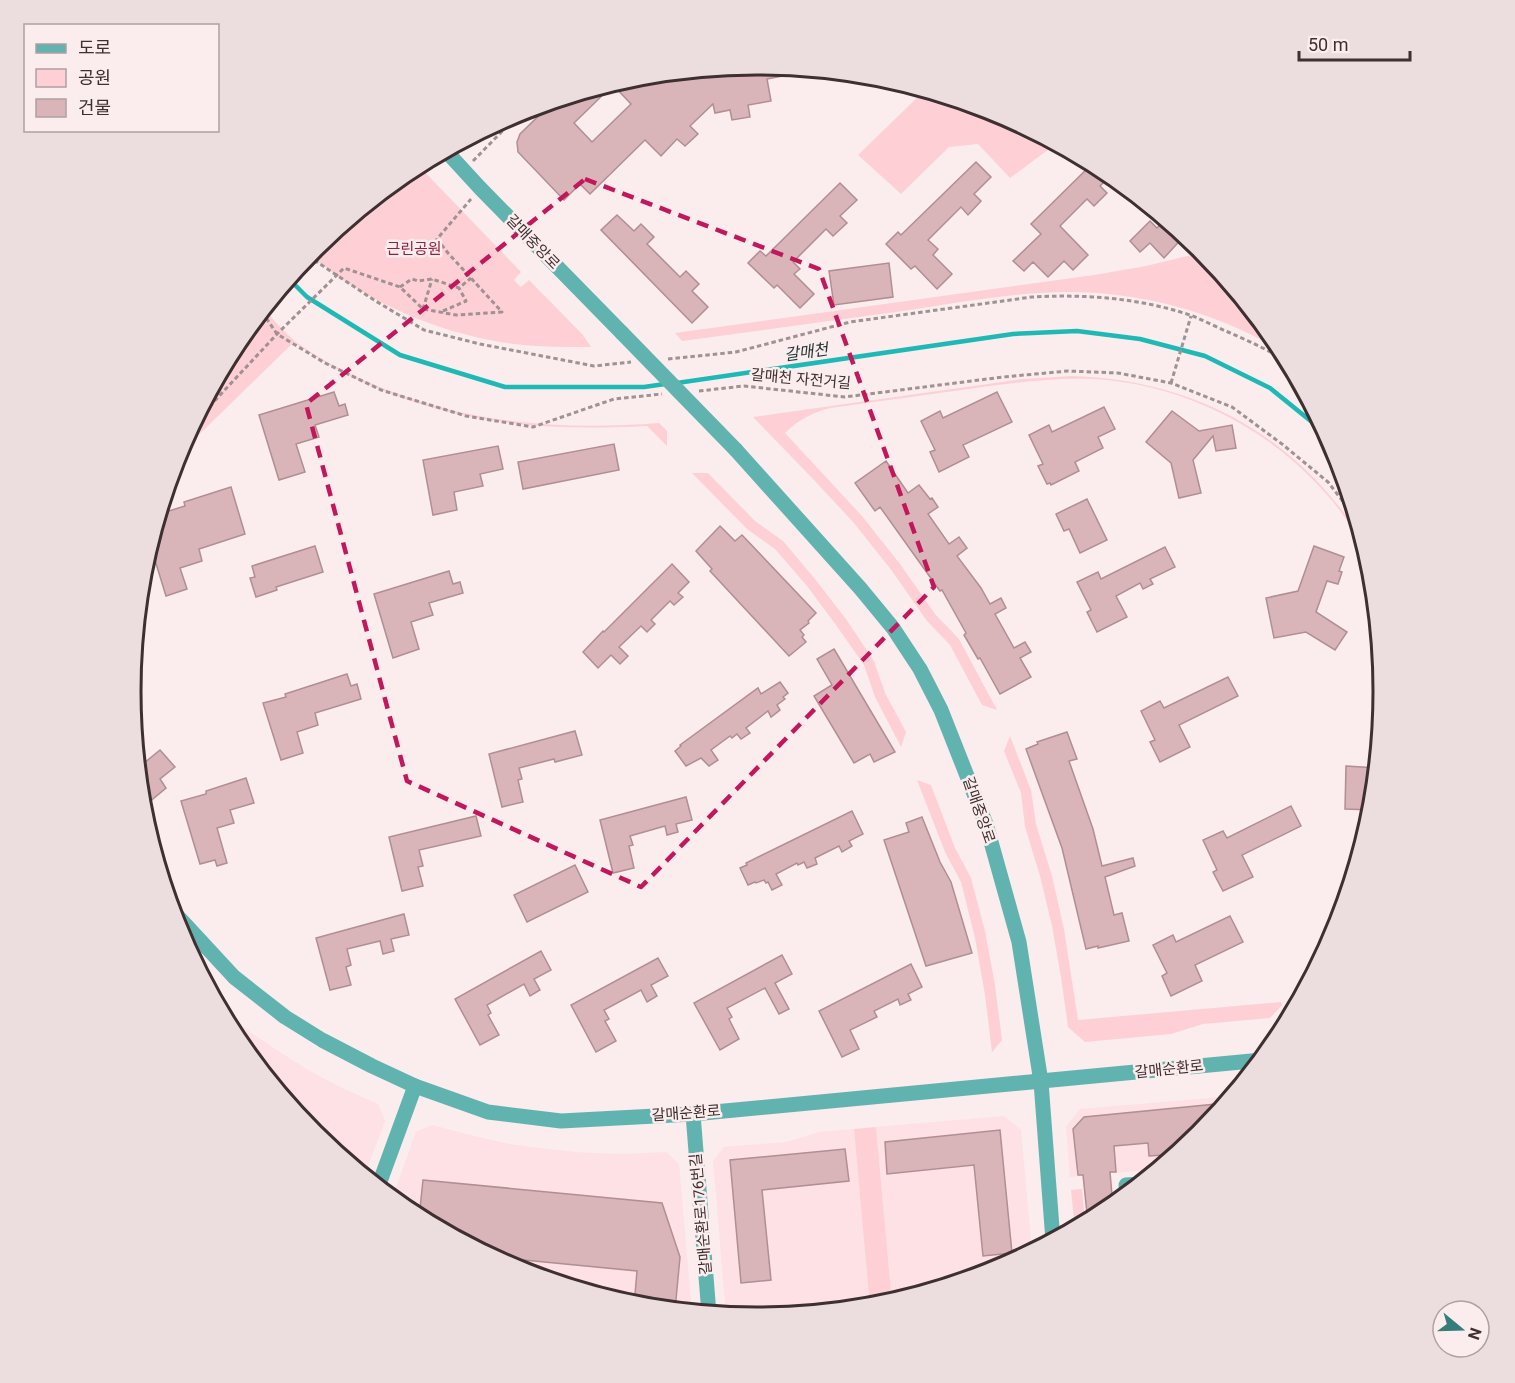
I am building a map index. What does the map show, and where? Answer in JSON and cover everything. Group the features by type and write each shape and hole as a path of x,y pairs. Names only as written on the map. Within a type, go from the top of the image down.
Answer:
{"street":[{"name":"갈매중앙로","path":"451,157 736,450 860,588 893,628 920,669 941,710 986,824 1019,942 1041,1082 1052,1232"},
{"name":"갈매순환로","path":"190,930 234,977 285,1017 322,1040 372,1066 415,1086 488,1112 561,1121 693,1114 1251,1061"},
{"path":"381,1180 415,1086"},
{"name":"갈매순환로176번길","path":"693,1114 708,1306"}],"path":[{"path":"464,170 502,131"},
{"path":"214,401 277,334 344,268 400,287 423,309 456,315 502,312 437,239 480,188"},
{"path":"316,262 424,330 490,346 594,366 641,361"},
{"path":"459,288 471,278"},
{"path":"400,287 412,279 418,281 432,279 459,288 466,301 441,312"},
{"path":"423,309 432,279"},
{"name":"갈매천 자전거길","path":"665,359 736,352 850,322 1032,297 1060,296 1123,299 1191,316 1273,354"},
{"path":"1171,382 1191,316"},
{"path":"266,318 277,334 325,363 381,390 466,416 533,427 614,399 661,394"},
{"name":"갈매천 자전거길","path":"697,391 744,386 845,398 1003,377 1068,371 1118,373 1171,382 1232,407 1328,482 1344,503"}],"highlighted area":[{"path":"585,179 819,269 934,587 641,887 407,781 306,404"}],"shaded area":[{"path":"238,1023 308,1070 378,1104 385,1121 367,1168 294,1098 268,1067"},
{"path":"1222,1097 1146,1170 1070,1177 1066,1127 1080,1109"},
{"path":"1004,1116 1021,1130 1031,1243 956,1275 891,1293 876,1127"},
{"path":"432,1125 509,1144 547,1149 626,1154 666,1152 679,1164 691,1304 637,1296 559,1275 485,1244 415,1204 395,1190 416,1132"},
{"path":"854,1129 869,1298 798,1307 725,1307 713,1161 724,1147 787,1142 820,1132"}],"green space":[{"path":"918,96 993,122 1049,149 1010,178 978,144 949,147 901,194 858,155"},
{"name":"근린공원","path":"425,173 521,272 514,280 521,287 529,280 583,335 591,347 513,344 469,335 405,314 346,282 317,261 382,202"},
{"path":"1192,255 1221,285 1266,343 1226,323 1166,304 1135,297 1071,292 988,298 682,341 675,333 1094,275"},
{"path":"269,315 296,342 331,364 403,396 439,407 511,421 584,426 659,423 667,431 667,446 647,426 575,427 540,426 471,417 437,409 369,385 330,365 294,342 197,437 224,383"},
{"path":"1072,376 1110,379 1146,385 1216,408 1248,425 1306,470 1348,518 1352,529 1319,486 1288,457 1253,431 1216,411 1176,395 1135,384 1093,379 1027,382 830,408 800,421 785,433 862,516 900,564 935,614 959,639 997,710 982,705 950,645 927,621 892,571 854,523 753,417 1024,379"},
{"path":"692,473 708,473 755,521 783,541 846,619 874,661 885,693 906,732 901,747 875,697 864,665 807,586 775,549 747,529"},
{"path":"1010,736 1031,790 1036,824 1052,876 1064,929 1078,1020 1281,1002 1282,1005 1270,1018 1203,1024 1171,1034 1085,1042 1068,1027 1052,926 1025,827 1021,793 1004,751"},
{"path":"917,780 931,785 955,848 971,878 985,931 1002,1040 992,1052 975,938 961,882 945,852"},
{"path":"876,1127 891,1293 869,1298 854,1129"},
{"path":"1082,1189 1084,1214 1074,1220 1071,1190"}],"building":[{"path":"717,76 785,76 767,79 771,101 748,105 750,117 732,120 730,110 715,113 713,104 690,126 698,134 685,146 677,139 661,156 645,140 590,194 580,184 564,200 518,152 517,142 520,134 539,116 603,95 574,123 592,142 631,104 619,91 677,80"},
{"path":"976,162 991,177 974,194 981,201 968,215 961,207 928,240 938,249 933,255 952,274 937,289 915,266 911,269 886,244 898,232 901,235"},
{"path":"1086,170 1104,182 1100,186 1107,193 1094,206 1087,199 1060,226 1088,255 1073,270 1064,261 1048,277 1033,262 1024,271 1013,261 1041,234 1031,224"},
{"path":"840,183 857,200 840,216 847,223 833,236 826,229 793,262 800,269 794,274 814,294 800,308 777,285 774,288 748,263 760,251 766,256"},
{"path":"617,215 634,231 641,224 654,237 647,244 680,277 686,271 699,284 692,291 708,307 692,323 601,230"},
{"path":"1150,221 1157,228 1160,225 1179,242 1164,258 1150,243 1140,252 1130,241"},
{"path":"889,263 893,297 834,305 829,271"},
{"path":"334,392 339,406 345,404 348,415 315,425 319,437 296,444 305,472 279,480 259,415"},
{"path":"997,392 1012,422 963,445 969,457 939,472 930,452 935,450 921,421 940,411 943,418"},
{"path":"1104,407 1115,429 1098,437 1103,448 1075,462 1079,471 1051,485 1047,484 1038,466 1043,464 1029,435 1049,425 1052,432"},
{"path":"1172,411 1199,431 1232,425 1236,448 1216,451 1213,436 1193,460 1201,493 1179,498 1171,463 1146,442"},
{"path":"614,444 619,470 523,489 518,462"},
{"path":"498,446 503,469 480,474 483,486 454,492 457,510 433,515 423,460"},
{"path":"886,461 908,493 919,485 930,499 932,498 938,507 928,514 949,544 959,537 967,548 957,556 990,604 1001,598 1006,608 995,614 1014,648 1025,642 1031,652 1020,658 1031,677 1000,694 964,635 966,633 942,590 940,591 880,507 875,511 855,483"},
{"path":"231,487 245,534 199,549 202,561 180,568 187,589 166,596 155,561 168,511 185,506 184,502"},
{"path":"1087,499 1107,540 1080,553 1069,529 1064,531 1056,514"},
{"path":"720,526 735,541 742,535 816,613 800,630 806,642 789,656 710,571 712,569 696,551"},
{"path":"315,546 323,572 276,587 277,590 256,597 250,578 255,577 252,566"},
{"path":"1314,546 1344,557 1339,571 1342,572 1338,584 1327,581 1316,612 1347,632 1335,650 1306,632 1274,638 1266,598 1298,591"},
{"path":"1165,547 1175,567 1150,579 1153,584 1143,589 1140,583 1116,596 1127,617 1097,632 1087,612 1091,610 1077,582 1098,572 1101,579"},
{"path":"672,564 689,582 678,593 683,597 674,605 670,601 651,620 655,624 647,632 641,626 619,647 628,656 620,664 611,655 598,668 583,652"},
{"path":"449,571 453,584 460,582 463,593 429,603 433,615 411,622 419,649 393,658 374,594"},
{"path":"834,649 895,752 874,762 870,754 854,763 814,696 832,685 817,659"},
{"path":"347,674 351,686 357,684 361,699 315,713 318,725 297,732 303,753 281,760 263,703 286,697 285,694"},
{"path":"1228,677 1238,696 1179,725 1190,747 1160,762 1150,742 1155,740 1141,711 1160,701 1164,708"},
{"path":"780,682 788,693 783,697 785,699 777,705 780,710 771,717 768,711 746,728 750,733 741,739 737,734 732,738 730,736 711,750 718,760 709,766 701,758 686,766 675,751 680,745 758,688 761,694"},
{"path":"575,731 582,755 519,768 522,779 518,780 523,802 502,807 489,754"},
{"path":"1067,732 1077,759 1069,761 1093,829 1102,866 1133,858 1135,866 1105,877 1114,915 1122,913 1129,941 1098,948 1098,946 1086,949 1062,848 1026,749 1038,744 1037,742"},
{"path":"160,750 175,767 160,779 166,788 151,801 146,772 145,762"},
{"path":"1346,766 1369,768 1362,810 1345,809"},
{"path":"246,778 254,803 230,810 234,823 217,828 227,863 217,866 215,860 200,864 181,801"},
{"path":"686,797 692,820 676,824 678,832 667,835 665,826 630,836 633,845 629,846 634,868 613,873 600,820"},
{"path":"1291,806 1301,826 1242,855 1253,877 1223,891 1213,872 1217,870 1203,840 1223,831 1227,838"},
{"path":"852,811 863,834 849,841 852,846 842,852 839,846 815,858 817,864 807,868 804,862 798,865 797,863 776,874 782,885 772,890 768,882 764,880 748,885 740,868 747,865 746,863"},
{"path":"476,816 481,836 419,850 423,866 418,867 423,886 402,891 389,837"},
{"path":"922,817 940,862 951,882 972,953 926,966 884,840 909,832 906,823"},
{"path":"575,865 588,892 527,922 514,895"},
{"path":"404,914 409,935 391,939 394,951 383,954 380,941 347,949 351,965 346,967 351,985 330,990 316,938"},
{"path":"1230,916 1243,942 1195,965 1202,981 1171,996 1162,976 1167,973 1153,945 1173,935 1176,942"},
{"path":"541,951 551,970 534,979 540,990 530,996 524,984 487,1005 491,1013 488,1015 499,1035 480,1045 455,999"},
{"path":"782,955 792,974 775,983 789,1009 779,1014 765,988 727,1008 732,1017 729,1019 739,1039 720,1050 694,1003"},
{"path":"658,958 668,976 651,985 657,996 647,1002 641,990 604,1010 609,1019 605,1021 616,1041 596,1052 571,1005"},
{"path":"911,964 922,987 908,994 911,1000 900,1005 898,999 874,1011 877,1017 850,1030 859,1049 842,1057 819,1011"},
{"path":"1215,1104 1164,1155 1149,1156 1148,1143 1114,1146 1116,1172 1110,1172 1112,1196 1087,1212 1083,1175 1078,1175 1073,1129 1084,1117"},
{"path":"1000,1130 1012,1252 983,1256 974,1165 887,1174 885,1142"},
{"path":"845,1149 849,1181 762,1190 771,1280 741,1283 730,1160"},
{"path":"423,1180 662,1203 680,1257 676,1303 635,1296 637,1271 519,1260 449,1225 420,1207"}],"waterway":[{"name":"갈매천","path":"294,284 307,297 400,355 505,387 644,387 665,384"},
{"name":"갈매천","path":"677,383 1013,334 1077,331 1140,339 1205,356 1270,388 1311,421"}]}
